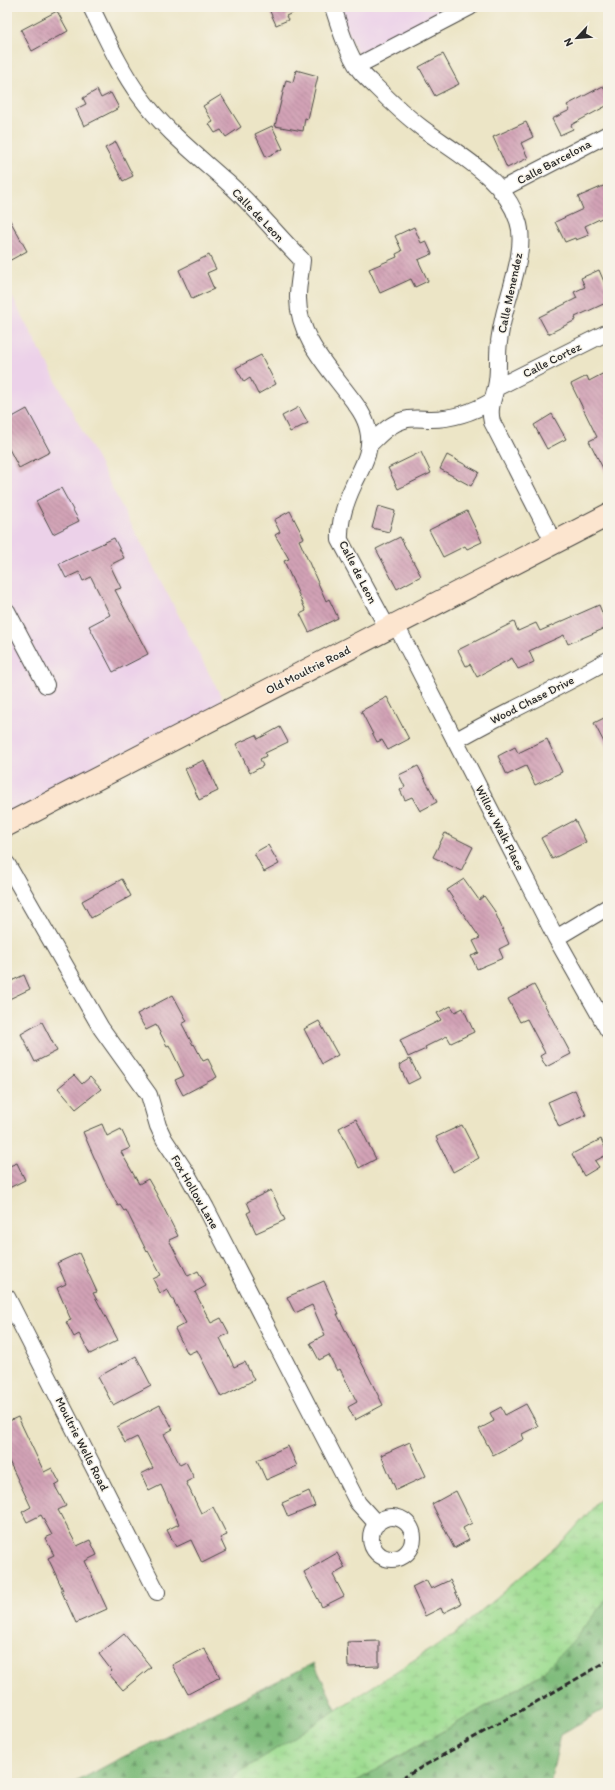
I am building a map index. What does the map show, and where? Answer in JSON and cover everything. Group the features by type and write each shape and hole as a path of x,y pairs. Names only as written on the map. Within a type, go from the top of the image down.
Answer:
{"main road":[{"name":"Old Moultrie Road","path":"7,826 608,515"}],"street":[{"name":"Calle de Leon","path":"91,7 103,32 139,95 163,124 234,188 302,260 298,296 299,315 304,331 312,345 357,406 369,431 369,445 366,460 353,486 345,508 339,530 340,540 392,627"},
{"name":"Calle Menendez","path":"333,7 340,28 361,72 390,101 421,128 466,159 500,190 512,205 520,229 519,253 514,282 504,314 498,344 494,394 490,407 492,422 554,543"},
{"path":"357,66 470,7"},
{"name":"Calle Barcelona","path":"500,190 608,134"},
{"name":"Calle Cortez","path":"494,394 608,332"},
{"path":"369,445 389,427 403,420 411,418 433,419 463,415 478,409 494,394"},
{"path":"7,611 46,685"},
{"name":"Willow Walk Place","path":"392,627 455,741 556,938 608,1030"},
{"name":"Wood Chase Drive","path":"455,741 608,660"},
{"name":"Fox Hollow Lane","path":"7,864 101,1028 149,1095 158,1126 164,1139 187,1174 206,1208 358,1503 377,1524"},
{"path":"556,938 608,907"},
{"name":"Moultrie Wells Road","path":"7,1297 157,1592"}],"shaded area":[{"path":"335,7 476,7 363,63"},
{"path":"7,287 225,704 7,817"}],"green space":[{"path":"608,1491 608,1597 572,1642 540,1675 353,1783 230,1783 234,1776 454,1634 566,1538"},
{"path":"608,1597 608,1707 561,1734 550,1783 353,1783 540,1675"},
{"path":"314,1663 337,1711 234,1776 230,1783 74,1783 117,1760"}],"building":[{"path":"268,7 305,7 286,16 288,20 276,25"},
{"path":"57,11 68,31 32,51 21,30"},
{"path":"443,54 459,84 435,96 419,67"},
{"path":"296,70 318,76 308,119 305,118 303,131 275,126 286,80 293,82"},
{"path":"603,86 608,96 608,105 571,125 573,129 560,135 552,119 570,110 567,105"},
{"path":"97,90 101,98 111,93 119,108 84,126 76,109 86,104 83,98"},
{"path":"221,95 241,127 226,137 221,130 215,133 209,124 213,122 203,106"},
{"path":"526,122 533,137 521,143 528,158 507,168 493,137"},
{"path":"272,126 283,149 266,157 255,134"},
{"path":"116,142 133,176 123,181 105,148"},
{"path":"608,184 608,215 585,226 589,235 565,242 555,222 583,209 578,197"},
{"path":"7,215 27,251 7,262"},
{"path":"414,227 421,243 426,241 432,254 418,260 428,281 415,287 411,279 380,293 369,269 397,257 396,254 402,251 395,236"},
{"path":"209,255 216,269 207,273 214,289 192,299 179,270"},
{"path":"599,270 608,291 608,302 575,317 576,320 548,334 539,317 577,298 574,292 585,287 581,278"},
{"path":"261,355 276,384 258,394 250,378 244,382 236,368"},
{"path":"608,371 608,478 589,441 597,437 571,384 587,376 589,381"},
{"path":"299,407 308,423 290,432 282,416"},
{"path":"27,409 50,452 19,468 7,445 7,420"},
{"path":"552,414 566,439 547,449 534,425"},
{"path":"421,452 431,473 398,489 388,468"},
{"path":"447,455 479,472 471,486 440,469"},
{"path":"61,488 79,521 53,534 36,501"},
{"path":"378,506 395,511 389,532 372,528"},
{"path":"290,511 304,538 299,540 326,601 329,599 338,618 309,632 300,614 306,611 284,561 289,559 275,535 280,532 274,520"},
{"path":"467,511 482,542 467,549 465,546 443,557 429,530"},
{"path":"400,537 421,576 397,589 376,549"},
{"path":"114,538 124,558 110,565 121,588 115,590 148,654 113,672 89,626 110,615 91,577 83,581 79,572 66,578 59,564"},
{"path":"599,605 608,627 568,644 564,635 529,651 534,662 518,669 512,658 477,677 470,664 466,666 458,650 514,622 518,631 536,623 540,631"},
{"path":"387,697 409,739 388,750 382,740 377,742 361,711"},
{"path":"608,716 608,750 594,723"},
{"path":"280,727 288,742 265,753 266,756 260,759 263,766 250,773 236,744 256,735 258,739"},
{"path":"547,739 562,772 535,785 526,766 507,775 498,756 515,747 518,753"},
{"path":"204,760 218,791 199,800 185,769"},
{"path":"418,766 437,802 420,811 412,797 405,800 400,790 405,787 399,775"},
{"path":"575,820 586,842 552,859 541,838"},
{"path":"445,833 473,847 461,871 433,857"},
{"path":"268,845 279,864 264,872 254,853"},
{"path":"122,879 131,896 91,918 82,901"},
{"path":"464,879 479,900 484,896 494,910 509,944 499,949 503,958 477,969 471,956 479,953 473,941 480,938 447,890"},
{"path":"24,975 30,989 7,1000 7,983"},
{"path":"534,985 571,1054 546,1067 540,1056 545,1053 527,1019 520,1022 508,999"},
{"path":"173,995 187,1021 182,1024 193,1045 194,1044 203,1061 208,1059 217,1077 183,1095 175,1080 184,1076 169,1045 167,1046 156,1025 146,1030 137,1014"},
{"path":"451,1006 455,1012 463,1008 474,1032 451,1043 447,1036 425,1047 426,1049 408,1057 400,1040 441,1020 437,1013"},
{"path":"319,1021 338,1055 322,1064 304,1029"},
{"path":"42,1022 57,1051 35,1062 21,1034"},
{"path":"410,1059 420,1078 408,1084 399,1065"},
{"path":"74,1075 82,1084 90,1077 101,1089 76,1109 58,1088"},
{"path":"575,1090 586,1115 559,1127 548,1102"},
{"path":"356,1119 376,1159 359,1168 339,1128"},
{"path":"102,1124 107,1136 121,1129 130,1148 121,1152 139,1184 148,1179 156,1193 178,1236 169,1240 188,1276 198,1271 206,1286 195,1292 211,1323 221,1318 229,1333 220,1338 234,1367 245,1362 254,1380 221,1397 197,1350 188,1354 175,1329 186,1323 167,1289 160,1293 153,1279 161,1275 148,1251 147,1252 126,1210 124,1211 120,1205 118,1206 104,1180 83,1132"},
{"path":"462,1125 479,1158 453,1172 436,1137"},
{"path":"601,1139 608,1154 595,1161 599,1167 584,1176 572,1154"},
{"path":"17,1163 25,1180 7,1189 7,1167"},
{"path":"271,1190 285,1220 256,1233 247,1213 251,1211 247,1202"},
{"path":"79,1253 97,1292 93,1293 118,1340 90,1354 79,1334 74,1337 66,1322 71,1320 57,1288 66,1284 57,1263"},
{"path":"324,1281 339,1314 337,1314 383,1405 355,1420 348,1407 357,1402 340,1369 337,1371 329,1355 319,1360 310,1343 325,1335 312,1305 295,1313 287,1297"},
{"path":"136,1356 151,1385 113,1405 98,1377"},
{"path":"526,1404 538,1426 522,1434 524,1439 493,1455 479,1429 494,1421 490,1413 501,1407 505,1415"},
{"path":"160,1405 173,1429 164,1434 180,1465 186,1462 194,1478 186,1482 201,1513 213,1507 227,1535 220,1538 226,1551 202,1563 191,1540 176,1547 167,1530 179,1524 161,1485 149,1491 141,1474 153,1468 137,1437 125,1443 117,1427"},
{"path":"18,1417 44,1472 52,1468 60,1483 55,1486 66,1506 58,1510 77,1546 90,1540 97,1555 85,1561 107,1609 76,1623 48,1558 54,1555 45,1538 52,1535 41,1515 27,1522 22,1512 31,1507 7,1457 7,1422"},
{"path":"410,1442 426,1476 396,1490 381,1455"},
{"path":"288,1446 297,1466 266,1480 257,1460"},
{"path":"309,1491 315,1506 288,1517 282,1503"},
{"path":"456,1491 472,1523 463,1528 469,1540 454,1548 432,1504"},
{"path":"337,1553 345,1568 333,1575 344,1596 322,1607 304,1572"},
{"path":"426,1580 431,1589 450,1580 461,1604 443,1613 441,1608 425,1616 412,1587"},
{"path":"124,1634 151,1667 123,1690 109,1674 112,1671 99,1654"},
{"path":"379,1641 379,1666 348,1667 347,1642"},
{"path":"204,1648 220,1677 188,1694 172,1665"}],"railway":[{"path":"394,1783 608,1661"}]}
